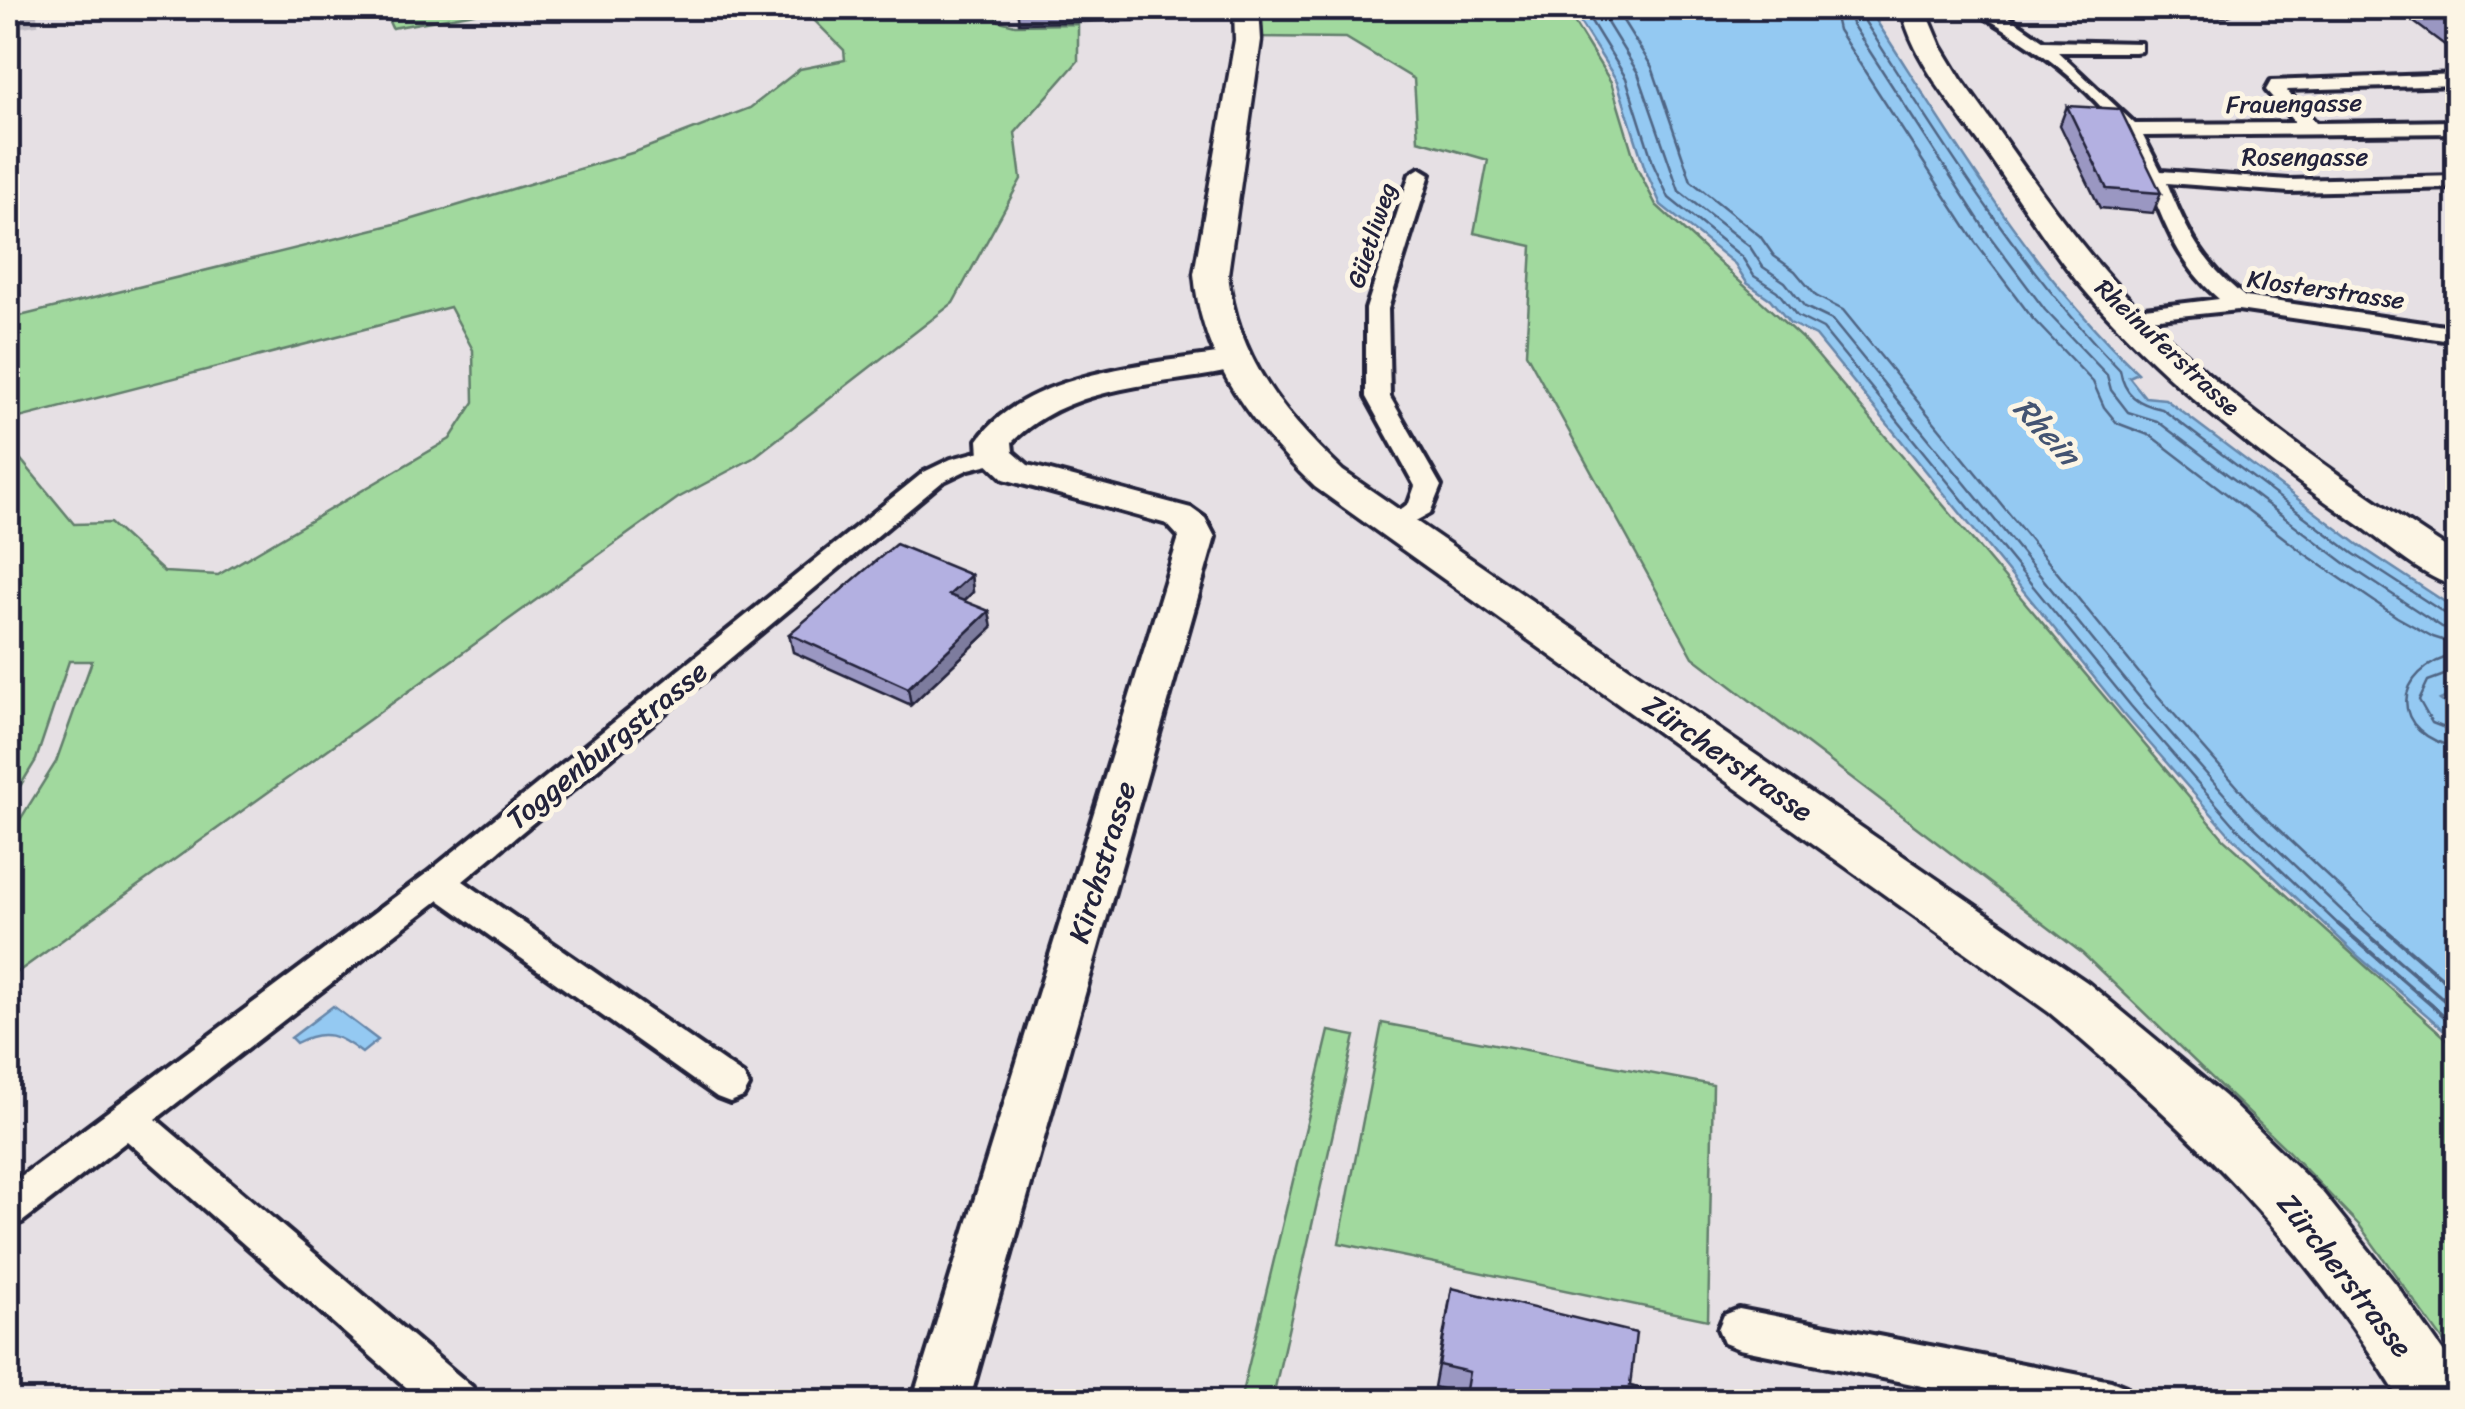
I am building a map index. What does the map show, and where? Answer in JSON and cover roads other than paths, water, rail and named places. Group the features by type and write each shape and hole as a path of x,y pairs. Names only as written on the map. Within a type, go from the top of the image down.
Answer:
{"main road":[{"name":"Zürcherstrasse","path":"1248,8 1248,40 1212,274 1217,318 1232,361 1273,420 1312,463 1394,525 2069,998 2158,1071 2249,1156 2329,1245 2396,1334 2439,1402"},
{"name":"Rheinuferstrasse","path":"1913,8 1930,48 1959,94 2081,264 2128,317 2219,399 2330,487 2458,574"}],"street":[{"path":"1988,8 2040,46 2130,130 2182,249 2238,303"},
{"path":"2213,8 2227,8"},
{"path":"2268,8 2458,9"},
{"path":"2040,46 2134,48"},
{"path":"2310,128 2275,90 2278,85 2458,79"},
{"name":"Frauengasse","path":"2130,130 2458,127"},
{"name":"Güetliweg","path":"1394,525 1421,507 1428,486 1378,398 1377,309 1420,174"},
{"name":"Rosengasse","path":"2152,176 2289,186 2458,182"},
{"name":"Klosterstrasse","path":"2128,317 2238,303 2458,334"},
{"path":"996,455 995,440 1002,430 1040,406 1075,392 1232,361"},
{"name":"Toggenburgstrasse","path":"8,1209 439,882 933,477 960,464 996,455"},
{"name":"Kirchstrasse","path":"940,1402 1198,537 1179,516 1016,472 996,455"},
{"path":"439,882 730,1086"},
{"path":"128,1118 332,1299 458,1402"},
{"path":"1738,1328 2110,1402"}],"water":[{"name":"Rhein","path":"1571,8 1868,8 1992,198 2061,289 2138,373 2129,377 2145,397 2165,399 2360,546 2457,610 2457,691 2445,692 2449,696 2440,700 2457,713 2457,1041 2358,956 2230,835 2123,713 1816,336 1790,323 1770,299 1747,283 1735,264 1661,205 1645,169 1617,81"},
{"path":"333,1006 378,1040 362,1053 331,1036 315,1036 296,1043 291,1038"}],"tunnel":[{"path":"8,12 36,8"}]}
